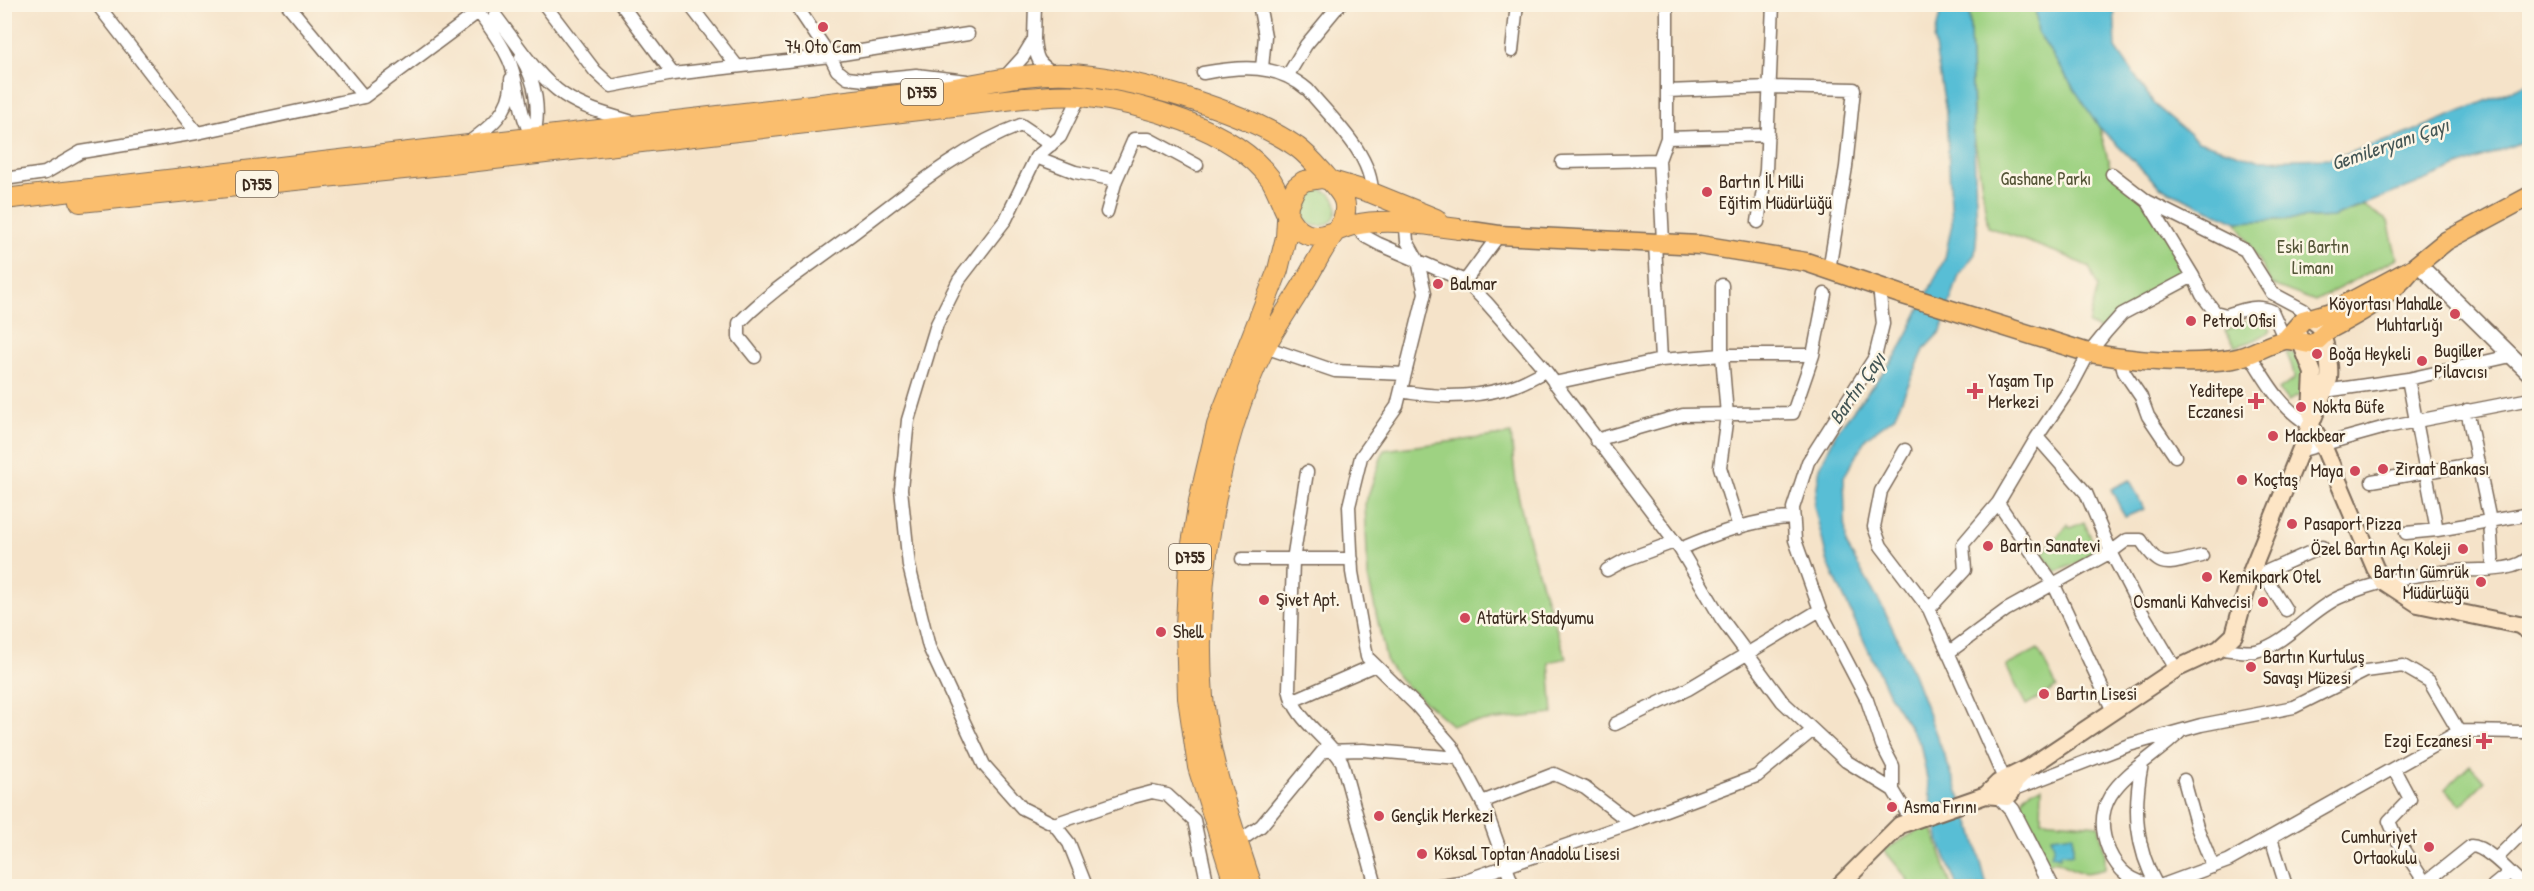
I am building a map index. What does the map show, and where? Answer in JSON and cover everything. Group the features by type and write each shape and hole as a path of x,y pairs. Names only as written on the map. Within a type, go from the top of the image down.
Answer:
{"highway":[{"name":"D755","path":"5,197 534,138 1056,74 1090,75 1146,87 1239,116 1298,148 1344,195 1345,223 1265,347 1236,419 1219,486 1208,553 1202,630 1203,698 1213,756 1252,886"},
{"name":"D755","path":"4,210 509,158 1011,99 1080,96 1123,104 1171,117 1235,146 1253,159 1271,179 1288,214 1286,237 1278,270 1217,425 1198,501 1189,562 1186,627 1188,698 1198,767 1235,886"},
{"path":"1412,223 1372,193 1312,178 1296,187 1288,204 1288,214 1299,230 1307,235 1327,235 1345,223 1412,223 1458,229"}],"main road":[{"path":"2299,332 2312,344 2322,335 2380,302 2416,266 2446,241 2529,196"},
{"path":"1458,229 1499,235 1659,242 1712,247 1806,262 1974,318 2089,353 2121,358 2207,361 2250,355 2299,332 2416,266"},
{"path":"2299,332 2313,373 2311,426 2322,443 2375,568 2384,581 2400,593 2529,627"},
{"path":"1839,886 1900,825 1915,818 2003,790 2028,768 2176,669 2237,642 2258,571 2299,451 2325,391 2330,368 2329,355 2322,335"}],"street":[{"path":"97,4 197,133"},
{"path":"287,4 364,98"},
{"path":"544,4 595,71 611,86 673,74 830,56 968,34"},
{"path":"621,4 673,74"},
{"path":"689,4 737,66"},
{"path":"1035,4 1035,56 1042,65 1056,74"},
{"path":"1259,4 1266,36 1262,68"},
{"path":"1288,75 1306,45 1340,4"},
{"path":"1512,51 1517,4"},
{"path":"1661,360 1659,160 1667,138 1667,4"},
{"path":"1758,222 1766,170 1773,4"},
{"path":"799,6 837,70 847,78 865,80 916,75 981,83"},
{"path":"4,178 45,173 81,152 197,133 364,98 485,8"},
{"path":"485,8 509,60 526,120 534,138 542,145 570,150"},
{"path":"485,8 544,78 564,95 597,112 643,125"},
{"path":"485,8 525,63 536,97 538,118 534,138 528,146 509,158"},
{"path":"1003,79 1023,57 1034,39"},
{"path":"464,146 494,124 505,107 512,89 509,60"},
{"path":"1203,73 1262,68 1288,75 1308,90 1365,160 1371,174 1372,193"},
{"path":"1667,91 1769,87 1854,89 1846,166 1829,270"},
{"path":"1080,96 1060,137 1036,157 1006,219 959,280 938,324 908,420 901,489 909,567 929,647 984,765 1022,808 1054,824 1069,843 1086,886"},
{"path":"756,357 740,338 740,323 779,286 920,183 992,136 1021,125 1051,145"},
{"path":"1667,138 1768,135"},
{"path":"1107,212 1116,180 1134,139 1149,139 1197,165"},
{"path":"1036,157 1075,172 1116,180"},
{"path":"1562,162 1659,160"},
{"path":"2112,174 2147,201 2245,250 2272,293 2304,310 2299,332 2272,311 2263,307 2243,308 2222,315 2215,312 2202,295 2193,276 2147,201"},
{"path":"1345,223 1372,240 1465,281 1545,371 1677,545 1721,618 1782,701 1846,761 1893,790 1915,818"},
{"path":"1412,223 1407,241 1418,261 1425,293 1397,406 1361,457 1349,506 1352,559 1367,657 1417,706 1452,746 1482,802 1513,886"},
{"path":"1465,281 1499,235"},
{"path":"2416,266 2529,374"},
{"path":"1929,609 1965,570 1963,544 1998,503 2037,437 2072,387 2089,353 2122,314 2193,276"},
{"path":"1722,285 1722,355 1727,415 1720,467 1739,528"},
{"path":"1879,286 1883,324 1875,357 1808,462 1793,508 1795,540 1820,610 1867,700 1882,745 1893,766 1893,790"},
{"path":"2263,307 2272,293"},
{"path":"1596,440 1683,415 1793,413 1813,355 1825,294"},
{"path":"1265,347 1335,371 1406,374"},
{"path":"1554,383 1661,360 1722,355 1813,355"},
{"path":"2250,355 2274,393 2292,415 2311,426"},
{"path":"2311,408 2325,391 2408,379 2511,356"},
{"path":"2121,358 2124,372 2141,397 2148,416 2175,456"},
{"path":"1401,391 1430,397 1474,394 1509,388 1545,371"},
{"path":"2408,379 2437,530"},
{"path":"2299,451 2322,443 2415,421 2529,399"},
{"path":"2466,410 2490,521 2493,568"},
{"path":"2037,437 2086,493 2111,552 2142,612 2176,669"},
{"path":"1905,450 1881,491 1874,527 1881,546 1929,609 2003,790 2052,886"},
{"path":"2372,481 2479,463"},
{"path":"1307,472 1293,560 1289,689 1297,712 1335,750 1342,762 1376,886"},
{"path":"1998,503 2054,585 2113,711"},
{"path":"2406,533 2529,514"},
{"path":"1607,570 1625,560 1677,545 1778,518 1794,518"},
{"path":"1948,653 2006,610 2054,585 2111,552 2127,540 2141,540 2153,559 2163,564 2202,556"},
{"path":"2286,610 2258,571 2322,547"},
{"path":"1242,559 1352,559"},
{"path":"2237,642 2254,651 2276,642 2338,598 2384,581 2493,568 2512,568 2527,560"},
{"path":"1615,724 1688,688 1820,610"},
{"path":"1292,701 1375,665"},
{"path":"2003,790 2129,745 2181,730 2295,707 2366,671 2403,666 2429,681 2459,732"},
{"path":"2181,730 2111,791 2101,816 2103,837 2116,866 2133,881 2157,886 2213,867 2271,838 2459,732 2523,732 2529,729"},
{"path":"1434,886 1460,882 1631,823 1757,776 1813,730"},
{"path":"1238,842 1261,826 1323,751 1459,758"},
{"path":"2142,764 2136,804 2137,831 2144,859 2157,886"},
{"path":"2394,769 2410,799 2389,822 2422,884 2471,846 2476,846 2496,859 2524,886"},
{"path":"1482,802 1554,774 1563,776 1585,788 1631,823"},
{"path":"2184,780 2197,827 2213,867"},
{"path":"1054,824 1152,792 1167,795 1194,820 1208,886"},
{"path":"2496,859 2529,825"},
{"path":"2271,838 2286,886"},
{"path":"2493,886 2510,873"}],"green space":[{"name":"Gashane Parkı","path":"1969,5 2035,5 2038,33 2099,126 2112,174 2147,201 2193,276 2122,314 2106,332 2088,324 2098,287 2089,267 1988,227 1974,135"},
{"path":"1319,190 1331,196 1337,208 1331,220 1319,226 1307,220 1301,208 1307,196"},
{"name":"Eski Bartın Limanı","path":"2364,206 2388,221 2397,258 2315,301 2272,285 2237,222 2333,217"},
{"path":"2254,317 2265,319 2271,331 2255,340 2236,346 2225,331"},
{"path":"2286,353 2293,353 2307,371 2304,393 2288,401 2279,390 2294,379 2293,368"},
{"name":"Atatürk Stadyumu","path":"1511,434 1522,515 1539,577 1566,658 1549,662 1553,714 1452,725 1404,684 1387,663 1368,577 1365,504 1384,450"},
{"path":"2084,522 2098,554 2056,572 2042,554 2068,524 2070,528"},
{"path":"2038,649 2057,687 2026,705 2006,666"},
{"path":"2470,765 2485,781 2461,805 2445,789"},
{"path":"2042,787 2041,820 2099,825 2105,854 2105,869 2084,873 2058,862 2046,863 2026,827 2021,807 2028,793"},
{"path":"1931,823 1951,886 1909,886 1907,878 1884,850"}],"water":[{"path":"1942,5 1969,5 1977,231 1975,254 1959,275 1941,331 1925,348 1894,417 1866,438 1844,477 1846,544 1884,610 1910,666 1972,828 1987,886 1957,886 1940,844 1920,743 1889,695 1828,563 1814,506 1820,467 1837,431 1898,353 1945,258 1952,223 1946,112 1934,40"},
{"name":"Gemileryanı Çayı","path":"2035,5 2114,5 2116,48 2155,105 2198,141 2258,160 2332,158 2404,135 2529,83 2529,139 2333,217 2237,222 2160,187 2099,127 2038,33"},
{"path":"2130,480 2144,509 2125,517 2111,489"},
{"path":"2073,834 2073,854 2060,853 2060,857 2051,855 2054,846 2051,837"}],"place":[{"name":"74 Oto Cam","path":"823,27"},
{"name":"Bartın İl Milli Eğitim Müdürlüğü","path":"1707,192"},
{"name":"Balmar","path":"1438,284"},
{"name":"Köyortası Mahalle Muhtarlığı","path":"2455,314"},
{"name":"Petrol Ofisi","path":"2191,321"},
{"name":"Boğa Heykeli","path":"2317,354"},
{"name":"Bugiller Pilavcısı","path":"2422,361"},
{"name":"Yaşam Tıp Merkezi","path":"1975,391"},
{"name":"Yeditepe Eczanesi","path":"2256,401"},
{"name":"Nokta Büfe","path":"2301,407"},
{"name":"Mackbear","path":"2273,436"},
{"name":"Ziraat Bankası","path":"2383,469"},
{"name":"Maya","path":"2355,471"},
{"name":"Koçtaş","path":"2242,480"},
{"name":"Pasaport Pizza","path":"2292,524"},
{"name":"Bartın Sanatevi","path":"1988,546"},
{"name":"Özel Bartın Açı Koleji","path":"2463,549"},
{"name":"Kemikpark Otel","path":"2207,577"},
{"name":"Bartın Gümrük Müdürlüğü","path":"2481,582"},
{"name":"Şivet Apt.","path":"1264,600"},
{"name":"Osmanli Kahvecisi","path":"2263,602"},
{"name":"Atatürk Stadyumu","path":"1465,618"},
{"name":"Shell","path":"1161,632"},
{"name":"Bartın Kurtuluş Savaşı Müzesi","path":"2251,667"},
{"name":"Bartın Lisesi","path":"2044,694"},
{"name":"Ezgi Eczanesi","path":"2484,741"},
{"name":"Asma Fırını","path":"1892,807"},
{"name":"Gençlik Merkezi","path":"1379,816"},
{"name":"Cumhuriyet Ortaokulu","path":"2429,847"},
{"name":"Köksal Toptan Anadolu Lisesi","path":"1422,854"}],"water label":[{"name":"Bartın Çayı","path":"1857,388"}]}
